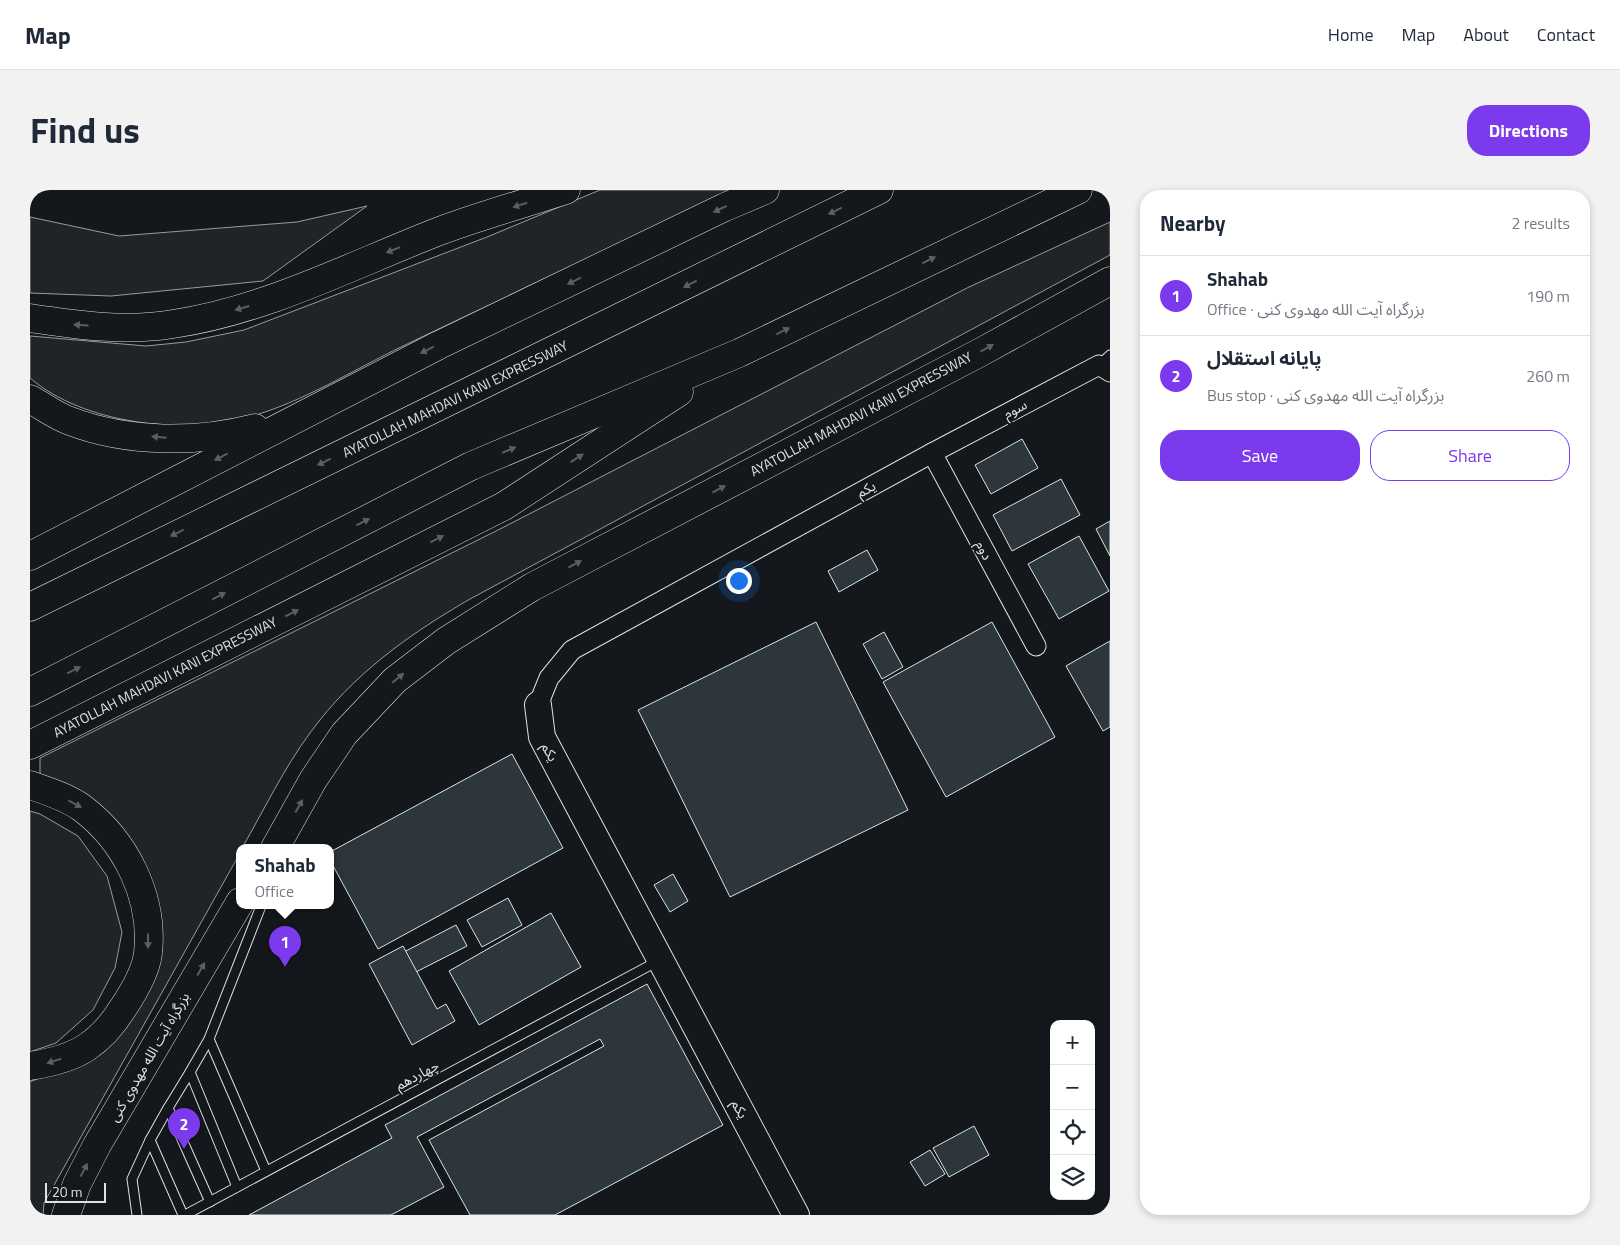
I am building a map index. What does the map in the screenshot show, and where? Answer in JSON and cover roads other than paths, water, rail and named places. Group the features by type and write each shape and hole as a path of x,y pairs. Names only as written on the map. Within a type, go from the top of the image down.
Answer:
{"main road":[{"path":"30,318 79,326 137,327 173,324 241,308 295,291 438,232 566,190"},
{"path":"30,556 439,345 725,207 765,190"},
{"name":"AYATOLLAH MAHDAVI KANI EXPRESSWAY","path":"30,607 879,190"},
{"name":"AYATOLLAH MAHDAVI KANI EXPRESSWAY","path":"30,692 471,466 739,353 1078,190"},
{"name":"AYATOLLAH MAHDAVI KANI EXPRESSWAY","path":"279,844 313,780 344,734 395,680 446,641 532,587 981,352 1110,281"},
{"name":"AYATOLLAH MAHDAVI KANI EXPRESSWAY","path":"30,745 504,506 739,353"},
{"path":"30,399 70,421 119,433 177,439 224,436 293,419"},
{"path":"30,786 53,793 80,806 100,822 117,842 136,875 148,915 148,955 133,993 110,1028 86,1048 52,1062 30,1066"},
{"name":"بزرگراه آیت الله مهدوی کنی","path":"66,1215 77,1184 97,1145 236,909"}],"street":[{"name":"سوم","path":"932,453 1106,364"},
{"name":"دوم","path":"932,453 1036,646"},
{"name":"یکم","path":"796,1215 542,737 538,705 549,678 572,650 932,453"}],"lane":[{"path":"138,1215 132,1179 150,1140 209,1039 260,909"},
{"name":"چهاردهم","path":"184,1215 661,959"},
{"path":"209,1039 266,1171"},
{"path":"190,1072 237,1187"},
{"path":"168,1108 210,1202"},
{"path":"150,1140 184,1215"}],"place":[{"name":"Shahab","path":"285,967"},
{"name":"پایانه استقلال","path":"184,1149"}]}
